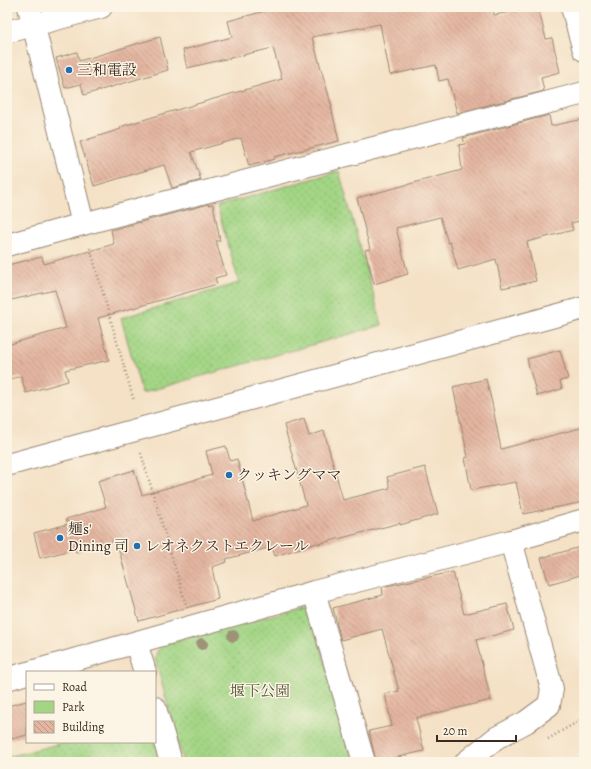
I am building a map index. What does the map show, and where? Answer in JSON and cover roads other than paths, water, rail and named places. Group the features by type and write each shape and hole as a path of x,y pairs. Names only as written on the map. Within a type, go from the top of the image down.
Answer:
{"street":[{"path":"7,32 31,16 101,7"},
{"path":"572,7 584,50"},
{"path":"31,16 83,224"},
{"path":"7,245 584,93"},
{"path":"7,465 584,308"},
{"path":"35,671 314,592 511,541 584,520"},
{"path":"466,762 496,738 526,722 549,705 552,689 511,541"},
{"path":"314,592 364,762"},
{"path":"136,643 145,671"},
{"path":"7,679 26,673"},
{"path":"156,711 171,762"}],"place":[{"name":"三和電設","path":"69,70"},
{"name":"クッキングママ","path":"229,475"},
{"name":"麺s' Dining 司","path":"60,538"},
{"name":"レオネクストエクレール","path":"137,546"}],"park label":[{"name":"堰下公園","path":"260,691"}]}
